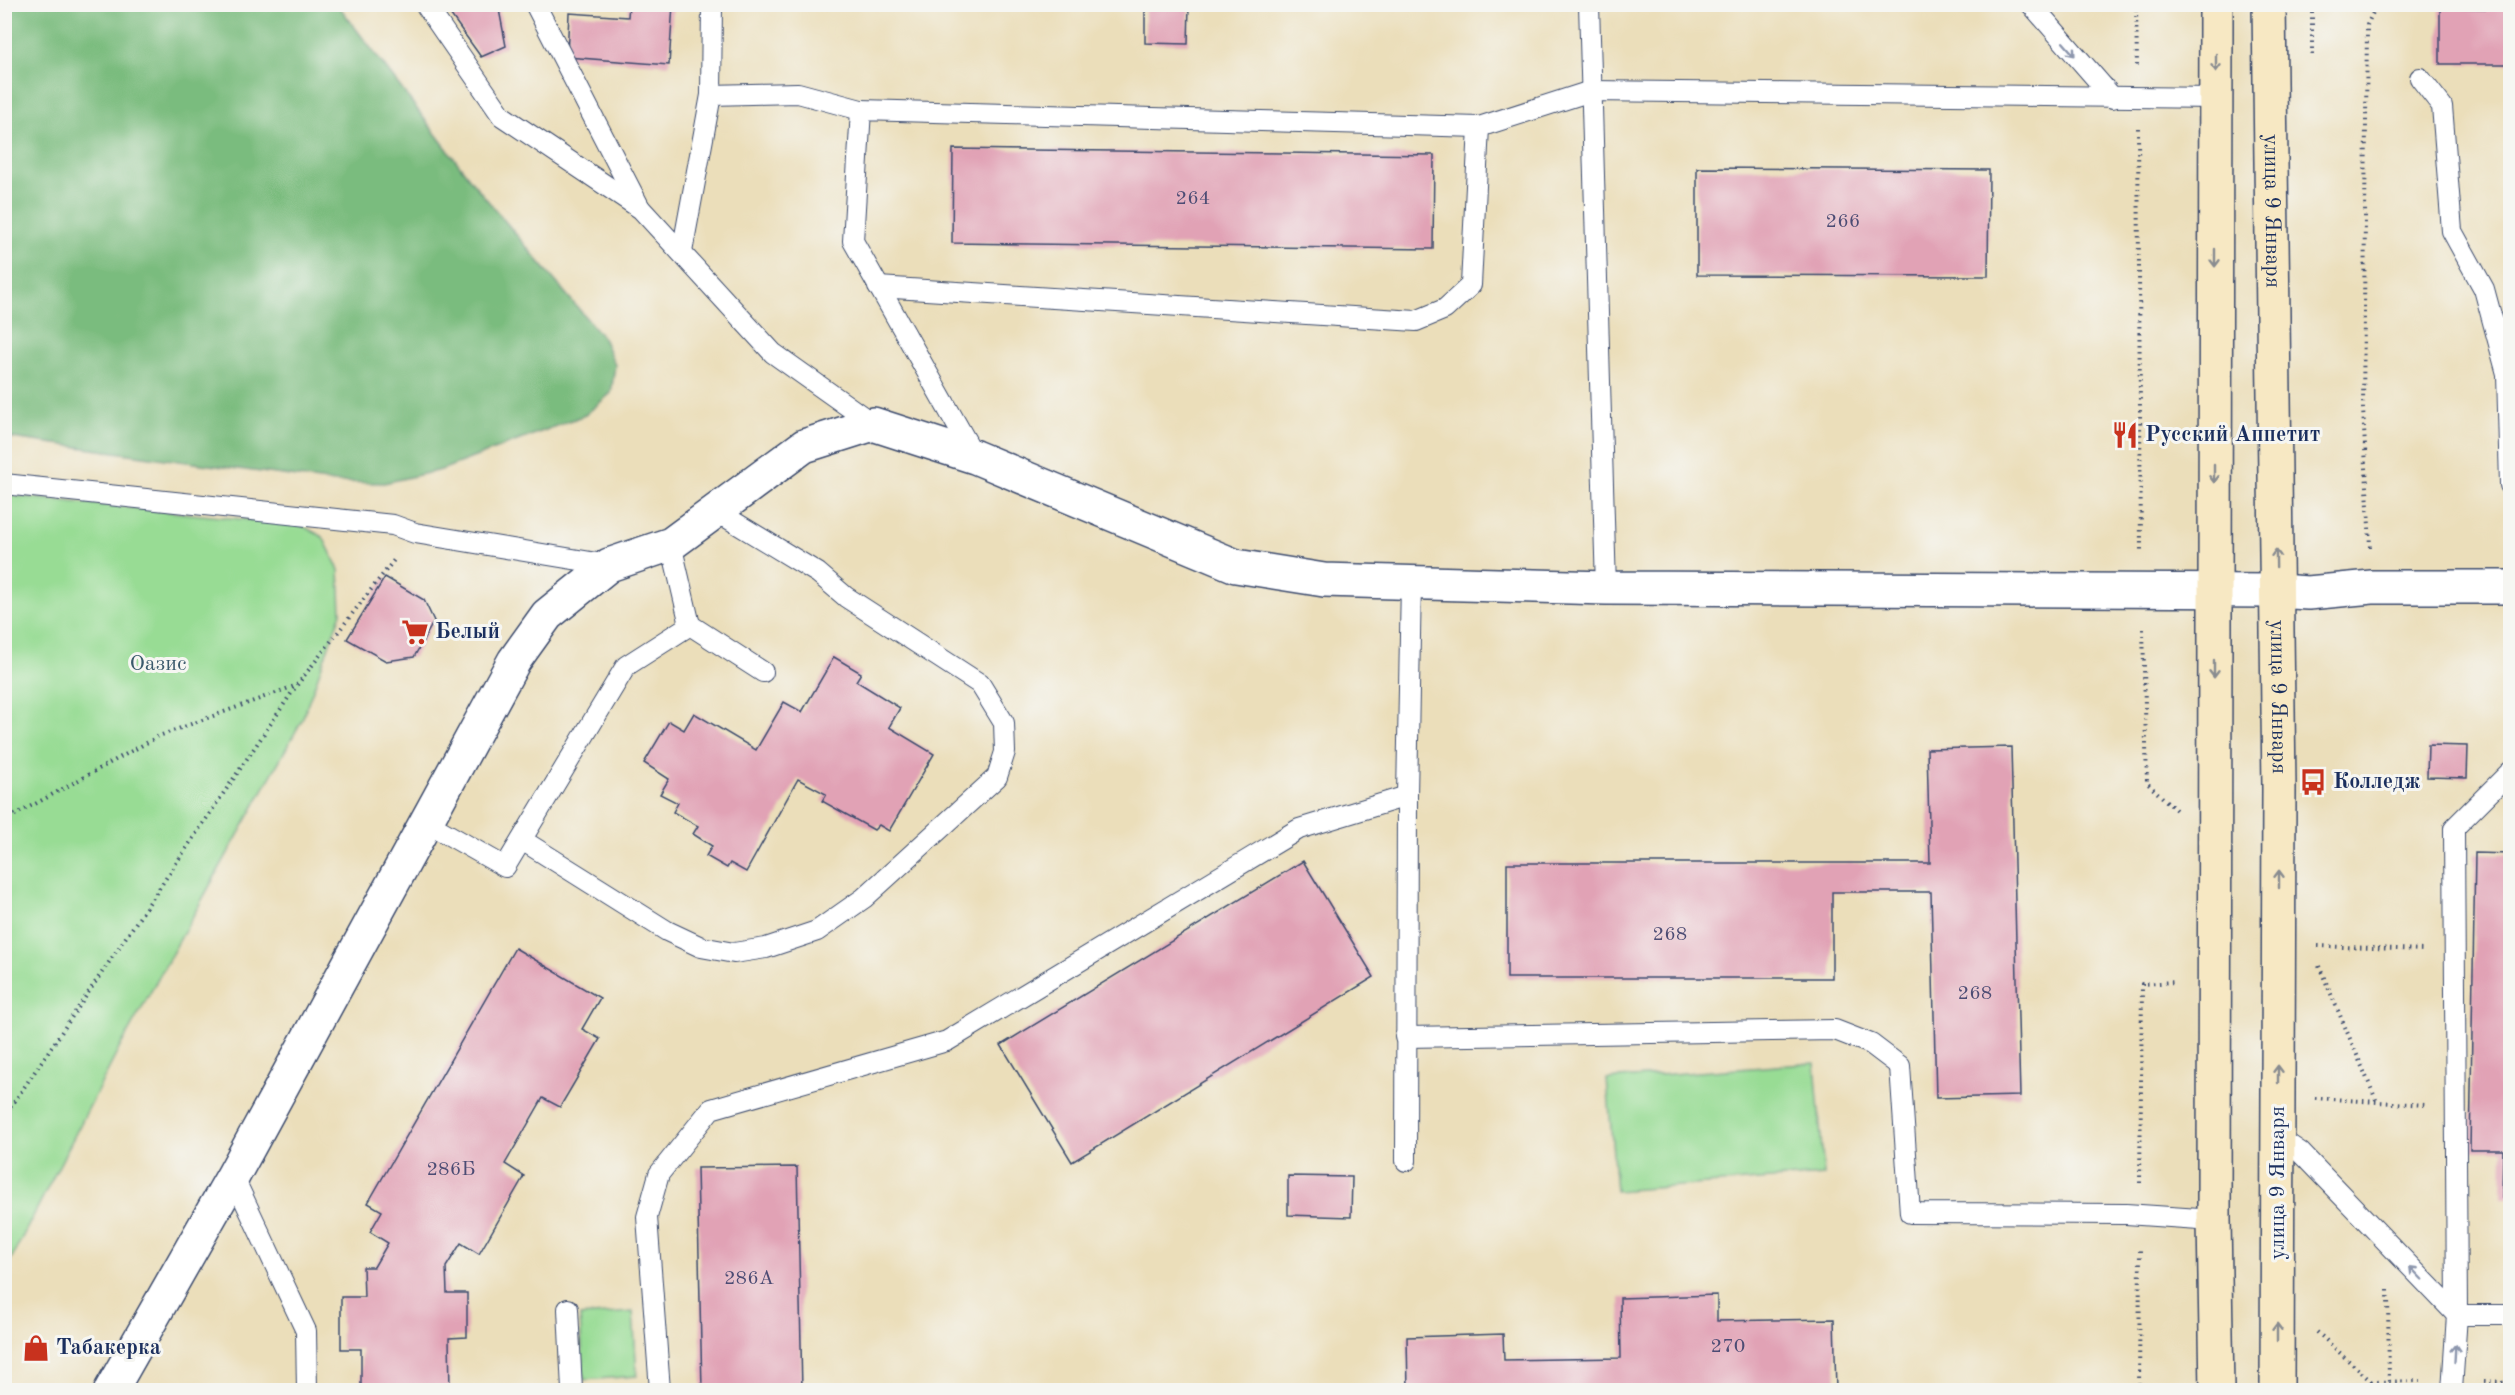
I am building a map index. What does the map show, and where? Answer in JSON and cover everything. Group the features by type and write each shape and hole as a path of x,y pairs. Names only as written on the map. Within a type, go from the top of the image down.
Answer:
{"main road":[{"path":"2216,4 2214,1220 2217,1390"},
{"name":"улица 9 Января","path":"2269,4 2277,591 2277,1390"},
{"path":"2216,98 2269,101"}],"street":[{"path":"111,1390 233,1176 514,661 547,615 609,565 672,544 804,446 873,424 975,457 1236,566 1324,580 1606,588 2308,593 2372,587 2511,587"}],"lane":[{"path":"425,4 502,116 641,209 773,354 873,424"},
{"path":"535,4 641,209"},
{"path":"682,252 711,95 712,4"},
{"path":"1589,4 1606,588"},
{"path":"2031,4 2113,98"},
{"path":"2420,78 2442,106 2452,231 2484,289 2507,374 2511,485"},
{"path":"711,95 798,93 861,110 1479,127 1591,91 2216,98"},
{"path":"861,110 853,241 975,457"},
{"path":"879,287 1416,321 1445,309 1472,285 1479,127"},
{"path":"4,484 393,525 415,533 609,565"},
{"path":"522,840 667,931 701,947 734,953 766,948 817,931 864,898 997,777 1005,752 1004,723 980,684 846,597 818,573 716,511"},
{"path":"672,544 690,625 763,672"},
{"path":"1406,1161 1407,796 1411,582"},
{"path":"426,822 505,867 626,666 690,625"},
{"path":"2452,1390 2457,1315 2454,828 2511,772"},
{"path":"660,1390 647,1217 659,1174 711,1109 947,1041 1299,829 1407,796"},
{"path":"1405,1037 1835,1030 1871,1044 1900,1066 1910,1213 2140,1215 2214,1220"},
{"path":"2278,1137 2300,1152 2457,1315 2511,1315"},
{"path":"233,1176 306,1331 308,1390"},
{"path":"568,1309 572,1390"}],"path":[{"path":"2136,4 2142,591 2147,783 2182,816"},
{"path":"2372,587 2363,408 2367,24 2377,4"},
{"path":"4,1117 297,685 415,533"},
{"path":"4,821 159,736 297,685"},
{"path":"2311,946 2455,951"},
{"path":"2315,956 2377,1102"},
{"path":"2139,1390 2142,984 2176,982"},
{"path":"2313,1098 2456,1107"},
{"path":"2388,1280 2389,1390"},
{"path":"2315,1331 2372,1382"}],"green space":[{"path":"5,4 338,5 473,183 603,338 615,365 611,393 585,415 441,470 384,483 334,482 5,437"},
{"name":"Оазис","path":"5,495 301,525 323,537 339,570 341,613 302,720 120,1047 5,1271"},
{"path":"1815,1063 1824,1175 1616,1191 1607,1079"},
{"path":"633,1312 637,1376 584,1380 580,1316"}],"building":[{"path":"443,4 498,4 506,46 481,57"},
{"path":"629,4 673,4 669,65 567,57 569,13 628,17"},
{"path":"1145,5 1189,5 1188,44 1145,43"},
{"path":"2440,8 2510,9 2510,64 2440,64"},
{"path":"953,149 1434,155 1433,249 952,243"},
{"path":"1697,168 1989,170 1988,276 1697,275"},
{"path":"385,577 424,600 434,621 414,657 386,661 347,639"},
{"path":"834,657 861,673 856,681 900,708 889,727 934,754 889,831 879,825 874,830 822,801 826,794 798,779 746,872 730,863 727,868 706,856 712,846 693,834 698,826 673,812 678,803 660,794 669,779 644,763 669,721 684,730 694,713 756,750 784,702 802,712"},
{"path":"2428,745 2468,746 2467,778 2427,777"},
{"path":"2011,747 2020,1096 1936,1098 1931,892 1832,892 1832,978 1507,978 1507,863 1930,863 1927,749"},
{"path":"2475,853 2510,854 2510,1198 2502,1198 2503,1150 2470,1150"},
{"path":"1303,861 1374,977 1072,1162 1001,1045"},
{"path":"515,948 600,998 582,1029 600,1039 560,1107 543,1098 505,1164 524,1176 479,1254 461,1243 446,1267 447,1293 467,1293 467,1337 449,1338 450,1390 340,1390 340,1388 361,1388 361,1349 341,1349 341,1297 364,1297 363,1267 374,1267 388,1243 370,1232 382,1211 368,1203"},
{"path":"797,1167 802,1390 702,1390 697,1168"},
{"path":"1288,1176 1352,1177 1351,1217 1288,1215"},
{"path":"1717,1295 1717,1321 1834,1319 1836,1390 1408,1390 1407,1337 1503,1334 1504,1360 1621,1358 1620,1298"}],"place":[{"name":"Русский Аппетит","path":"2125,435"},
{"name":"Белый","path":"415,632"},
{"name":"Колледж","path":"2313,782"},
{"name":"Табакерка","path":"36,1348"}]}
